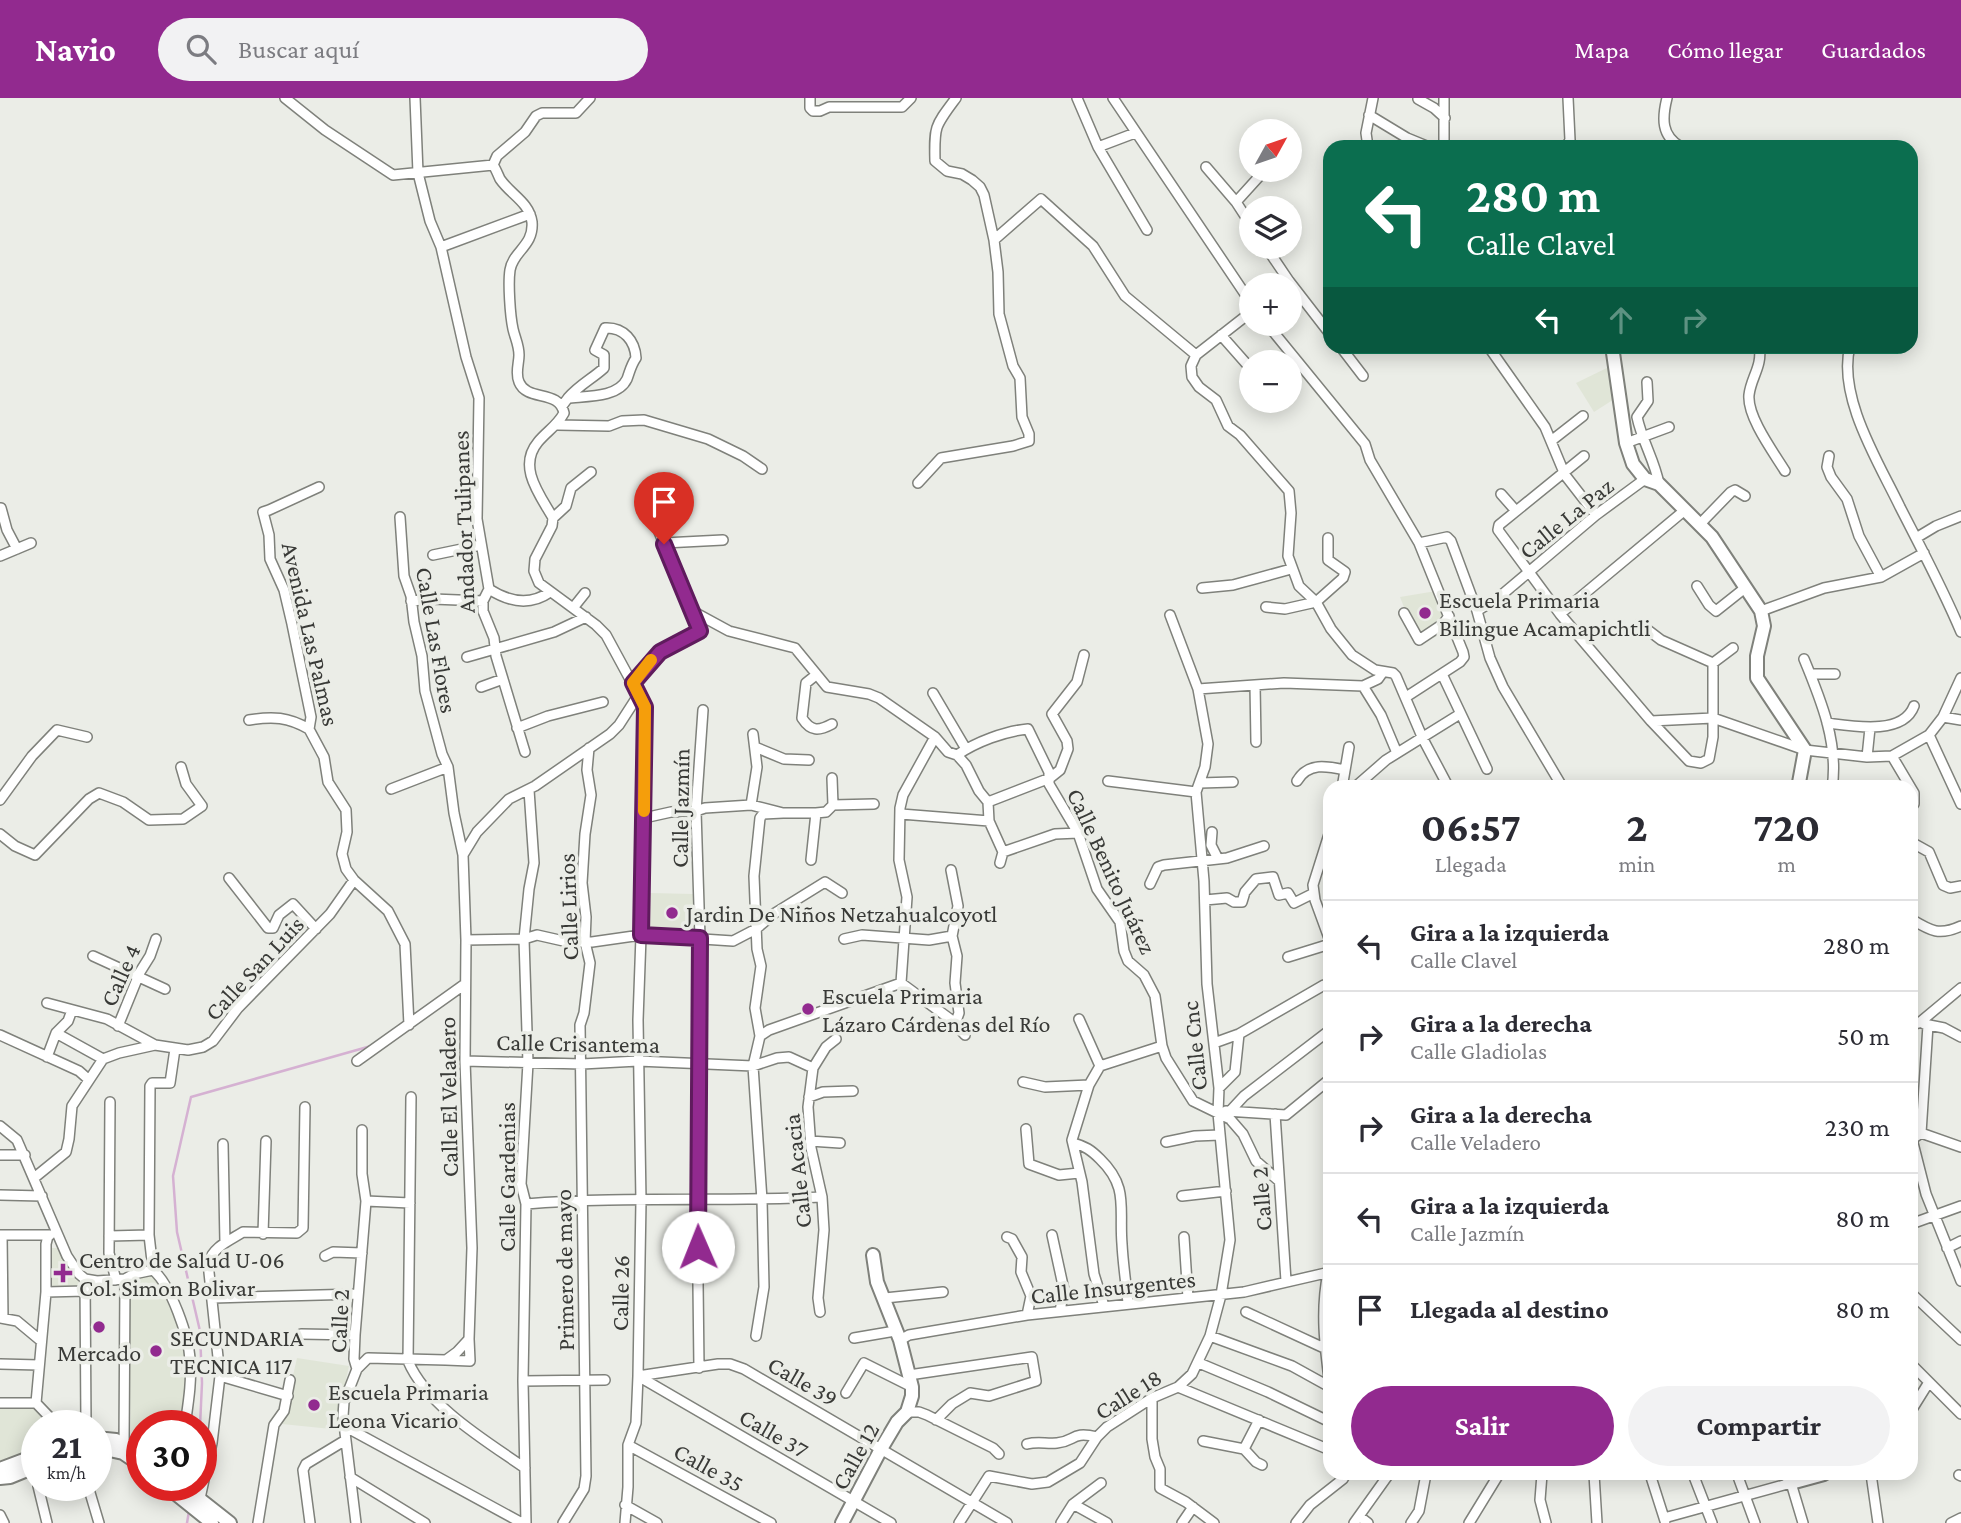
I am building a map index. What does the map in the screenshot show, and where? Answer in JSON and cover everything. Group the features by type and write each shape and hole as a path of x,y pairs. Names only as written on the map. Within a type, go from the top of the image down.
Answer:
{"street":[{"path":"285,98 325,130 393,174 494,165"},
{"name":"Andador Tulipanes","path":"415,98 418,173 430,221 441,247 466,357 479,398 477,519 489,589 482,611 494,638 524,752"},
{"path":"553,518 537,494 528,462 536,443 558,425 564,414 565,402 583,382 593,378 604,368 604,355 595,350 605,328 614,328 635,345 636,358 626,381 614,391 565,402 524,389 518,381 516,370 518,345 513,328 509,271 512,261 531,236 530,214 520,198 501,180 494,165 497,156 525,132 536,116 542,113 576,113 590,98"},
{"path":"810,98 810,108 820,111 829,107 902,107 911,98"},
{"path":"918,483 941,458 1029,441 1029,433 1022,417 1020,378 1013,366 999,314 994,240 980,187 962,174 940,168 935,161 934,131 956,98"},
{"path":"1077,98 1098,146 1147,230"},
{"path":"1113,98 1239,285"},
{"path":"1367,140 1366,132 1373,98"},
{"path":"1444,98 1444,140"},
{"path":"1568,98 1570,140"},
{"path":"1667,98 1664,126 1667,140"},
{"path":"1418,99 1445,118"},
{"path":"1369,115 1412,140"},
{"path":"1098,146 1135,133"},
{"path":"1206,167 1239,207"},
{"path":"1236,202 1254,182"},
{"path":"994,240 1041,200 1093,246 1125,296 1196,355"},
{"path":"441,247 530,214"},
{"path":"1302,302 1323,326"},
{"path":"1239,321 1196,355 1191,366 1192,377 1199,387 1216,400 1228,426 1240,435 1289,491 1291,503 1287,556 1299,586 1316,602 1343,646 1375,670 1388,673 1406,696 1423,739 1445,780"},
{"path":"1221,335 1239,355"},
{"path":"1277,336 1365,444 1370,460 1419,543 1464,657 1406,696"},
{"path":"1346,354 1363,376"},
{"path":"1494,354 1539,418 1563,472 1596,515"},
{"path":"1613,354 1626,443 1633,464 1645,479 1660,484 1712,537 1761,611 1764,626 1757,656 1757,678 1805,750 1799,780"},
{"path":"1759,354 1760,366 1749,396 1751,406 1761,432 1785,471"},
{"path":"1849,354 1849,385 1865,438 1924,553 1956,608 1961,632"},
{"path":"1647,382 1648,401 1637,417 1660,484"},
{"path":"1551,441 1583,416"},
{"path":"558,425 609,426 622,421 644,420 708,439 743,456 762,469"},
{"path":"1626,443 1669,428"},
{"path":"1584,456 1497,527 1560,614 1651,721 1694,763 1709,759 1713,718 1713,663"},
{"path":"1829,456 1827,467 1831,477 1847,499 1859,536 1881,577"},
{"path":"489,589 500,596 522,602 538,600 550,592 539,583 534,571 535,559 552,526 553,518 566,506 571,488 591,472"},
{"name":"Calle La Paz","path":"1477,611 1530,573 1596,515 1645,479"},
{"name":"Avenida Las Palmas","path":"319,487 264,512 270,559 284,590 292,624 311,718 309,729 324,757 328,782 346,810 347,832 342,854 346,869 354,880"},
{"path":"1699,525 1731,492 1735,490 1745,496"},
{"path":"1502,494 1516,511"},
{"path":"633,683 660,652 700,631 645,498"},
{"path":"2,508 7,530 17,549"},
{"path":"1560,614 1685,510"},
{"path":"1916,538 1961,516"},
{"name":"Calle Las Flores","path":"400,517 404,576 422,656 425,691 448,767"},
{"path":"1419,543 1447,537 1451,541 1477,611 1490,659 1503,687 1558,780"},
{"path":"1266,607 1285,609 1316,602 1343,578 1345,572 1328,560 1328,538"},
{"path":"664,544 723,540"},
{"path":"0,556 31,543"},
{"path":"433,555 481,545"},
{"path":"1761,611 1824,588 1881,577 1924,553"},
{"path":"1202,588 1233,585 1291,569"},
{"path":"1697,586 1716,611 1745,588"},
{"name":"Calle 26","path":"550,592 606,635 645,707 638,1062 638,1376 636,1423 628,1445 625,1523"},
{"path":"573,608 585,593"},
{"path":"411,601 483,601"},
{"path":"694,612 738,634 795,648 827,687 879,698 935,737 948,752 957,755 988,802 989,821 1003,852 1000,863"},
{"path":"1404,612 1419,640 1443,624 1449,616"},
{"name":"Calle Cnc","path":"1170,615 1198,689 1208,744 1198,787 1207,984 1219,1088 1218,1113 1230,1240 1222,1296"},
{"path":"467,657 554,632 586,617"},
{"path":"1640,624 1661,640 1713,663"},
{"path":"1713,663 1733,649"},
{"path":"988,802 1050,778 1060,770 1068,749 1067,741 1052,714 1077,682 1084,655"},
{"path":"1804,659 1835,753 1833,780"},
{"path":"1198,689 1284,683 1363,685 1388,673"},
{"path":"1442,674 1487,769"},
{"path":"1810,674 1835,674"},
{"path":"816,676 808,680 804,688 802,718 812,729 819,730 832,724"},
{"path":"1651,721 1713,718 1805,750 1867,757 1892,756 1929,735 1943,717 1961,678"},
{"path":"481,687 503,679"},
{"path":"1255,685 1256,742"},
{"path":"1363,685 1381,715 1397,753"},
{"path":"933,693 966,749 957,755"},
{"path":"463,855 477,832 509,799 528,790 615,729 639,694"},
{"path":"517,728 548,716 603,702"},
{"path":"1827,723 1870,728 1904,719 1912,713 1914,706"},
{"name":"Calle Jazmín","path":"699,1368 697,1199 700,938 696,811 703,710"},
{"path":"1363,780 1397,753 1460,714"},
{"path":"249,720 273,716 309,729"},
{"path":"1943,717 1961,720"},
{"path":"1867,757 1870,728"},
{"name":"Calle Benito Juárez","path":"966,749 1018,730 1028,729 1032,734 1050,778 1049,784 1078,833 1100,895 1120,922 1128,961 1144,975 1155,996 1166,1058 1194,1101 1230,1119 1242,1134 1256,1161 1279,1181"},
{"path":"0,800 32,756 57,730 87,737"},
{"path":"751,805 757,766 753,734"},
{"path":"1929,735 1961,804"},
{"path":"901,983 907,897 899,860 903,794 935,737"},
{"path":"755,747 784,759 808,760"},
{"path":"1343,780 1349,747"},
{"name":"Calle Lirios","path":"582,1064 580,1025 590,963 585,942 586,917 582,883 591,795 587,770 589,748"},
{"path":"1892,756 1906,780"},
{"path":"0,834 15,846 34,855 89,799 99,793 123,802 149,820 183,819 202,806 186,784 181,767"},
{"path":"391,789 448,767"},
{"name":"Calle El Veladero","path":"446,1360 470,1361 472,1259 465,1061 466,940 463,855 448,767"},
{"path":"1297,781 1306,770 1314,767 1345,770"},
{"path":"832,778 833,806"},
{"path":"1108,781 1198,787 1233,782"},
{"name":"Calle Gardenias","path":"524,1523 526,1204 520,1184 528,1063 524,939 528,889 534,863 528,790"},
{"path":"756,1336 764,1287 762,1200 752,1066 760,1036 754,1009 761,967 754,876 760,818 763,814 816,813 826,812 833,806 874,804"},
{"path":"643,818 671,812 751,805 768,807 783,813"},
{"path":"811,860 816,813"},
{"path":"901,814 989,821"},
{"path":"1212,832 1211,845 1218,859"},
{"path":"1003,852 1055,834 1078,833"},
{"path":"1150,884 1158,867 1218,859 1264,846"},
{"path":"1918,846 1929,852 1946,888 1961,886"},
{"path":"1323,853 1313,885 1323,921"},
{"path":"951,870 958,906 952,936 957,956 955,983 959,1013 955,1024"},
{"path":"1205,900 1227,898 1242,902 1245,891 1256,879 1273,877 1279,895 1288,893 1293,903 1314,893"},
{"path":"229,878 268,928 273,928 279,915 293,904 316,929"},
{"path":"354,880 388,911 402,935 405,944 408,1025"},
{"name":"Calle San Luis","path":"47,1003 107,1019 155,1045 197,1050 213,1041 238,1008 316,929 354,880"},
{"path":"466,940 524,939 537,935 568,942 585,942 641,935 733,941 756,929 825,882 842,893"},
{"path":"1918,923 1938,933 1961,926"},
{"path":"844,939 862,935 929,940 952,936"},
{"name":"Calle 4","path":"118,1026 138,976 155,947 156,939"},
{"path":"1288,957 1323,945"},
{"path":"93,956 165,989"},
{"path":"760,1036 769,1030 901,983"},
{"path":"901,983 955,1024 965,1035"},
{"path":"357,1061 466,984"},
{"path":"1214,1043 1239,1034 1323,986"},
{"path":"1921,1133 1919,1025 1961,988"},
{"path":"47,1056 56,1033 68,1021 72,1010"},
{"path":"1079,1019 1100,1066"},
{"path":"1919,1025 1944,1028 1961,1037"},
{"path":"56,1033 103,1059"},
{"path":"1219,1088 1235,1072 1239,1034"},
{"path":"0,1035 79,1071 88,1079"},
{"path":"1231,1110 1244,1096 1323,1035"},
{"path":"813,1068 826,1047 836,1039"},
{"path":"34,1178 66,1152 72,1105 103,1059 155,1045"},
{"path":"1104,1306 1094,1275 1073,1143 1082,1103 1100,1066 1162,1046"},
{"path":"175,1049 170,1083 150,1083 149,1235 153,1270 172,1294 191,1357 188,1410"},
{"name":"Calle Crisantema","path":"465,1061 752,1066 789,1058 813,1068"},
{"name":"Primero de mayo","path":"563,1523 584,1489 586,1476 582,1064"},
{"name":"Calle Acacia","path":"813,1068 808,1107 810,1141 824,1230 818,1298 820,1312"},
{"path":"1023,1082 1045,1087 1089,1085"},
{"path":"1218,1113 1231,1110 1286,1115 1323,1085"},
{"path":"809,1097 823,1092 853,1091"},
{"path":"411,1097 408,1361 419,1380 447,1410 525,1468"},
{"path":"110,1102 109,1236 111,1269 120,1280 124,1449"},
{"path":"198,1505 212,1443 220,1376 208,1263 211,1253 243,1232 262,1234 301,1231 303,1228 305,1107"},
{"name":"Calle 2","path":"1275,1114 1286,1281"},
{"path":"0,1126 17,1140 42,1196 53,1233 72,1266 85,1279 120,1280 153,1270"},
{"path":"1026,1129 1029,1164 1059,1175 1079,1173"},
{"name":"Calle 2","path":"356,1523 342,1416 357,1369 354,1359 355,1335 366,1201 362,1174 362,1130"},
{"path":"1921,1133 1961,1147"},
{"path":"1166,1142 1195,1136 1220,1135"},
{"path":"262,1234 266,1141"},
{"path":"810,1141 839,1143"},
{"path":"1073,1143 1093,1151 1110,1168 1118,1182 1122,1198 1121,1243 1128,1303"},
{"path":"223,1144 225,1242"},
{"path":"0,1155 25,1155"},
{"path":"1918,1165 1934,1216 1961,1281"},
{"path":"1182,1196 1226,1191"},
{"path":"0,1195 42,1196"},
{"path":"526,1204 582,1200 821,1198"},
{"path":"366,1201 410,1203"},
{"path":"1918,1222 1961,1206"},
{"path":"41,1341 17,1321 2,1318 1,1235 53,1233"},
{"path":"36,1404 46,1292 46,1244 53,1233"},
{"path":"109,1236 149,1235"},
{"path":"1052,1235 1064,1290 1060,1311"},
{"path":"1007,1237 1012,1239 1022,1257 1021,1272 1031,1297 1027,1315"},
{"path":"1184,1237 1188,1298"},
{"path":"1947,1248 1961,1241"},
{"path":"325,1256 333,1252 362,1253"},
{"path":"873,1255 877,1282 885,1298 911,1381 911,1405 907,1412 919,1412 993,1448 999,1454"},
{"name":"Calle Insurgentes","path":"854,1338 909,1335 1027,1315 1128,1303 1222,1296 1323,1273"},
{"path":"85,1279 86,1410"},
{"path":"46,1292 85,1291"},
{"path":"885,1298 943,1292"},
{"path":"213,1298 358,1294"},
{"name":"Calle 18","path":"959,1523 989,1476 1032,1484 1048,1482 1061,1476 1080,1463 1107,1427 1152,1398 1178,1387 1199,1363 1222,1296"},
{"path":"1918,1300 1961,1340"},
{"path":"1246,1312 1323,1348"},
{"path":"300,1334 355,1335"},
{"path":"1210,1336 1292,1366 1323,1383"},
{"path":"357,1369 368,1359 446,1360 469,1339"},
{"path":"846,1393 864,1363 911,1381 1032,1357 1036,1381 989,1396 970,1394 962,1397 936,1420"},
{"path":"1199,1363 1323,1419"},
{"path":"0,1364 39,1365"},
{"name":"Calle 39","path":"638,1376 730,1364 744,1369 1007,1523"},
{"path":"1918,1371 1961,1414"},
{"path":"220,1376 288,1396"},
{"name":"Calle 37","path":"638,1376 891,1523"},
{"path":"258,1523 274,1425 284,1411 290,1380"},
{"path":"523,1381 605,1380"},
{"path":"1918,1400 1929,1382"},
{"path":"1178,1387 1323,1447"},
{"path":"1152,1398 1152,1439 1160,1469 1160,1488 1214,1523"},
{"path":"0,1403 36,1404 42,1410"},
{"name":"Calle 12","path":"842,1523 881,1449 897,1422 907,1412"},
{"path":"1244,1450 1259,1420"},
{"path":"344,1426 524,1523"},
{"path":"1027,1444 1057,1443 1082,1434 1097,1437"},
{"path":"112,1440 116,1440 124,1449"},
{"path":"310,1523 303,1470 306,1464 344,1441"},
{"path":"1203,1441 1244,1450 1262,1465"},
{"name":"Calle 35","path":"628,1445 771,1523"},
{"path":"112,1448 124,1449"},
{"path":"0,1468 21,1465"},
{"path":"0,1478 10,1477 21,1471"},
{"path":"349,1477 411,1519 425,1523"},
{"path":"1296,1523 1310,1506 1342,1480"},
{"path":"1368,1523 1356,1520 1386,1480"},
{"path":"1416,1521 1425,1480"},
{"path":"1469,1523 1495,1480"},
{"path":"1542,1480 1540,1500 1546,1523"},
{"path":"1594,1480 1597,1523"},
{"path":"1652,1480 1665,1521 1706,1506 1746,1496 1784,1480"},
{"path":"1695,1480 1712,1523"},
{"path":"1739,1480 1755,1523"},
{"path":"1790,1480 1803,1523"},
{"path":"1872,1480 1878,1523"},
{"path":"1061,1523 1073,1504 1101,1483"},
{"path":"41,1501 47,1523"},
{"path":"92,1501 99,1523"},
{"path":"193,1501 230,1523"},
{"path":"625,1504 657,1523"},
{"path":"1073,1504 1107,1523"},
{"path":"198,1505 212,1523"},
{"path":"1182,1523 1193,1507"},
{"path":"0,1515 4,1523"},
{"path":"1951,1523 1961,1518"}],"shaded area":[{"path":"1613,365 1619,396 1594,412 1576,383"},
{"name":"Escuela Primaria Bilingue Acamapichtli","path":"1436,591 1449,628 1444,634 1418,643 1400,597"},
{"name":"Jardin De Niños Netzahualcoyotl","path":"650,893 693,894 695,931 649,932"},
{"name":"Centro de Salud U-06 Col. Simon Bolivar","path":"49,1248 57,1248 66,1256 84,1279 84,1290 50,1290"},
{"name":"SECUNDARIA TECNICA 117","path":"143,1275 156,1276 165,1288 177,1320 187,1362 184,1410 130,1410 128,1303 131,1281"},
{"name":"Escuela Primaria Leona Vicario","path":"297,1358 349,1366 338,1416 341,1430 282,1424"},
{"path":"0,1407 35,1409 21,1410 21,1458 0,1465"}],"waterway":[{"path":"201,1410 200,1331 177,1232 173,1176 191,1097 371,1046"},
{"path":"187,1523 189,1511"}],"slow traffic":[{"path":"644,811 645,707 633,683 651,660"}],"place":[{"name":"Escuela Primaria Bilingue Acamapichtli","path":"1425,613"},
{"name":"Jardin De Niños Netzahualcoyotl","path":"672,913"},
{"name":"Escuela Primaria Lázaro Cárdenas del Río","path":"808,1009"},
{"name":"Centro de Salud U-06 Col. Simon Bolivar","path":"63,1273"},
{"name":"Mercado","path":"99,1327"},
{"name":"SECUNDARIA TECNICA 117","path":"156,1351"},
{"name":"Escuela Primaria Leona Vicario","path":"314,1405"}],"route":[{"path":"664,544 700,631 660,652 633,683 645,707 641,935 700,938 698,1247"}]}
